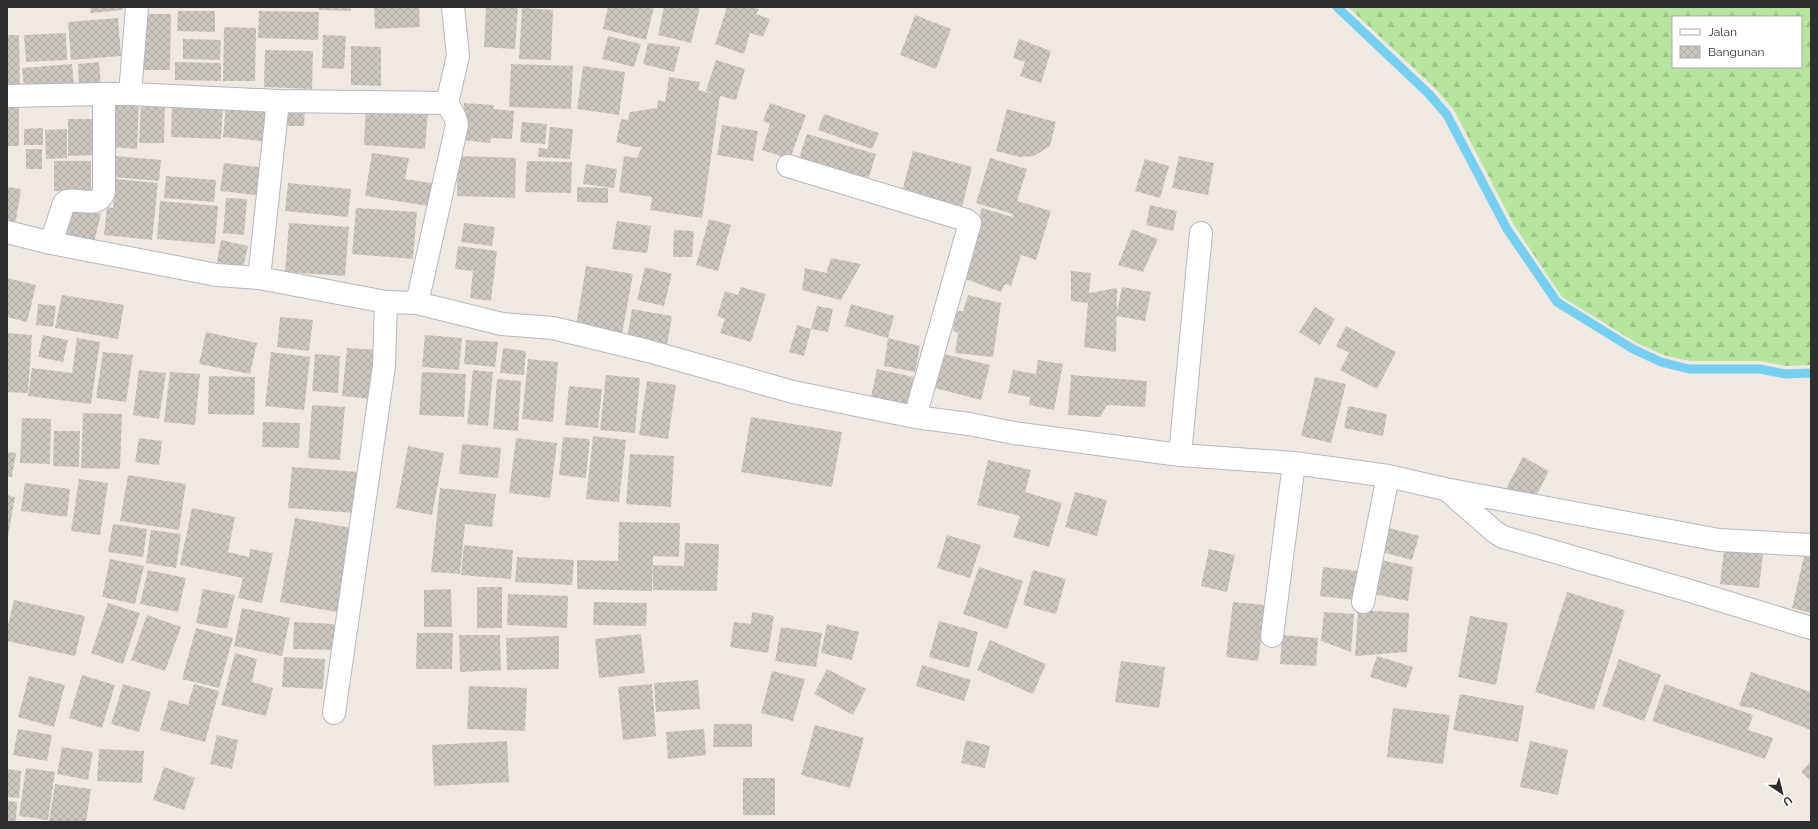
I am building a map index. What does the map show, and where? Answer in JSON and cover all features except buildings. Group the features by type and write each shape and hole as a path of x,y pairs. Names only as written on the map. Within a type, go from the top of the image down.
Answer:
{"street":[{"path":"130,94 137,7"},
{"path":"417,303 457,125 455,117 447,103 458,56 453,7"},
{"path":"51,243 64,203 67,200 94,202 102,197 104,192 104,94"},
{"path":"7,96 130,94 278,101 447,103"},
{"path":"260,278 278,101"},
{"path":"788,166 966,220 970,223 915,417"},
{"path":"7,232 51,243 217,275 260,278 386,302 417,303 502,324 553,328 648,351 793,392 915,417 968,424 1014,433 1180,455 1294,463 1388,476 1445,489 1719,540 1811,545"},
{"path":"1180,455 1202,233"},
{"path":"334,713 384,366 386,302"},
{"path":"1272,636 1294,463"},
{"path":"1363,602 1388,476"},
{"path":"1445,489 1495,532 1503,537 1687,590 1811,628"}],"green space":[{"path":"1348,7 1811,7 1811,365 1786,366 1760,361 1690,361 1663,355 1637,343 1562,297 1514,225 1454,110 1435,88"}],"waterway":[{"path":"1337,7 1429,94 1447,115 1507,229 1557,302 1633,349 1661,362 1689,369 1759,369 1786,374 1811,373"}]}
